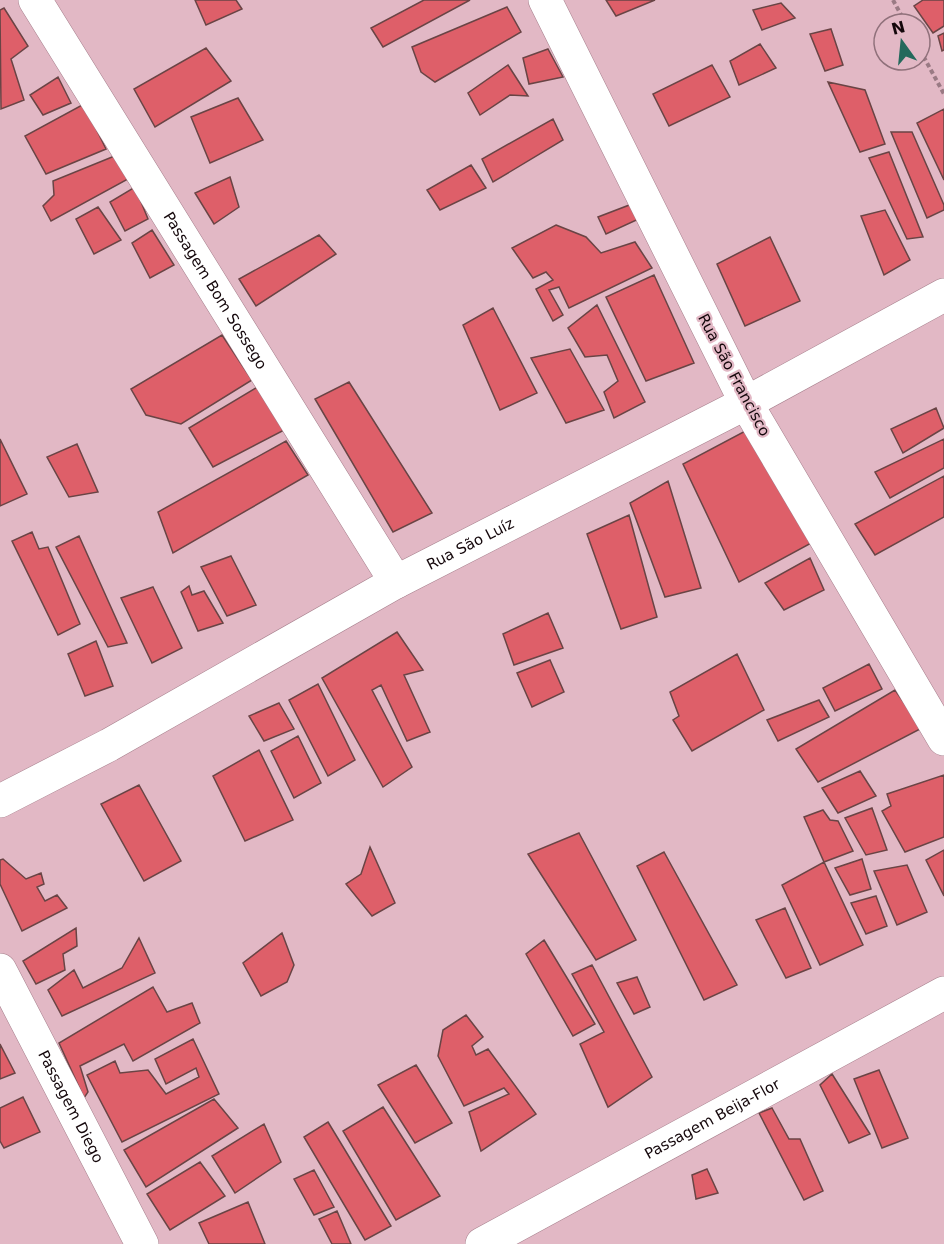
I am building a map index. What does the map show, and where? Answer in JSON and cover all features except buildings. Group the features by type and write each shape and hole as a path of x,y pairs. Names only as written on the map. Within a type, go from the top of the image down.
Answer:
{"street":[{"name":"Passagem Bom Sossego","path":"35,0 396,582"},
{"name":"Rua São Francisco","path":"545,0 746,402 944,739"},
{"name":"Rua São Luíz","path":"0,801 110,745 396,582 746,402 944,295"},
{"name":"Passagem Diego","path":"0,970 142,1244"},
{"name":"Passagem Beija-Flor","path":"482,1244 944,993"}],"path":[{"path":"932,72 944,94"}]}
